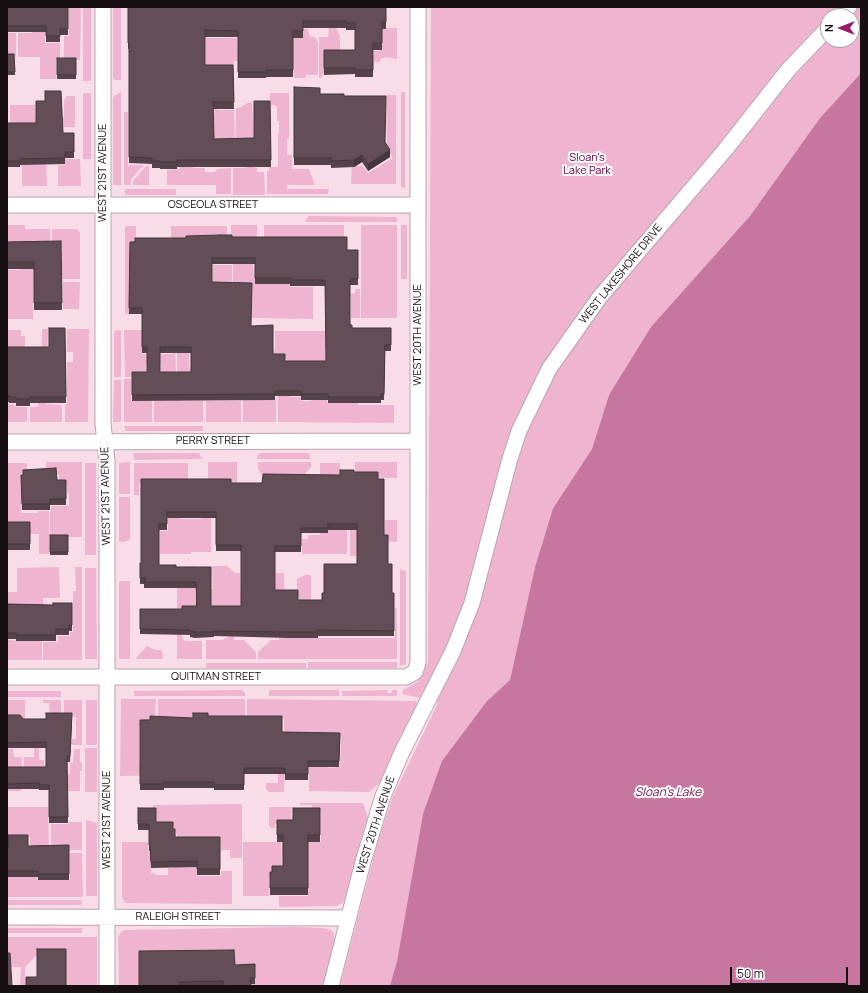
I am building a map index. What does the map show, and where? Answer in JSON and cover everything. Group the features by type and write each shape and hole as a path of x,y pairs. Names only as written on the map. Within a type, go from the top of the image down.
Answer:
{"street":[{"name":"WEST 21ST AVENUE","path":"102,7 103,424 107,461 107,986"},
{"name":"WEST 20TH AVENUE","path":"418,7 418,663"},
{"name":"WEST LAKESHORE DRIVE","path":"453,651 472,603 509,462 519,431 549,368 599,298 725,150 788,70 820,36"},
{"name":"OSCEOLA STREET","path":"7,205 418,206"},
{"name":"PERRY STREET","path":"7,442 418,441"},
{"name":"WEST 20TH AVENUE","path":"331,986 363,862 385,791 402,752 453,651"},
{"name":"QUITMAN STREET","path":"7,677 406,677 415,672 418,663"},
{"name":"RALEIGH STREET","path":"7,917 349,918"}],"green space":[{"path":"45,7 45,43 60,43 60,60 56,60 56,79 40,79 40,57 18,57 18,33 32,33 32,20"},
{"path":"69,7 81,7 80,60 64,60 64,36 69,36"},
{"path":"83,7 91,7 91,81 83,81"},
{"path":"113,7 121,7 121,80 116,80 113,78"},
{"name":"Sloan's Lake Park","path":"431,7 861,7 861,73 820,118 750,216 609,395 592,449 553,507 535,567 510,680 487,701 423,814 397,961 390,986 340,986 377,844 393,796 438,703 402,694 403,690 417,682 423,674 428,662"},
{"path":"329,28 336,28 340,36 340,56 324,56 324,74 322,75 322,78 319,78 319,37 328,37"},
{"path":"397,28 397,59 386,57 381,59 380,62 374,62 374,51 382,50 382,29"},
{"path":"303,29 308,29 310,37 315,37 318,43 318,75 306,75 305,78 294,78 293,58 275,58 267,38 303,38"},
{"path":"7,33 16,33 16,56 7,56"},
{"path":"206,38 237,38 238,61 234,61 234,71 224,71 206,76"},
{"path":"217,91 217,110 234,110 235,138 220,139 214,145 214,120 203,120"},
{"path":"121,92 121,185 113,185 113,97"},
{"path":"401,92 405,92 405,188 401,187"},
{"path":"83,93 91,94 91,159 83,159"},
{"path":"270,93 289,93 289,139 287,139 287,155 292,155 292,169 309,169 315,185 287,185 287,189 329,189 328,194 267,194 267,171 269,171 269,167 278,167 279,121 277,121 277,107 270,105"},
{"path":"386,95 396,95 396,184 351,184 352,158 358,167 362,165 368,173 393,158 387,149"},
{"path":"67,96 75,96 75,127 53,127 53,117 64,117 64,100"},
{"path":"252,102 255,168 257,168 257,172 264,172 265,195 233,195 233,168 246,168 246,144 236,144 236,109"},
{"path":"10,105 35,105 35,118 49,118 45,129 47,186 22,186 22,165 29,165 29,159 10,129"},
{"path":"124,112 128,112 128,165 144,165 131,179 131,185 124,185"},
{"path":"180,146 193,158 193,168 205,168 205,172 215,172 217,169 231,168 231,194 216,194 216,185 167,185 167,170 180,169"},
{"path":"65,159 80,159 81,186 58,186 58,165 65,165"},
{"path":"146,166 149,166 149,185 133,185 133,181"},
{"path":"125,189 176,189 176,195 125,195"},
{"path":"308,216 397,217 397,222 306,222 306,218 308,218"},
{"path":"7,225 25,225 25,229 50,229 50,247 34,247 33,319 8,319 7,270 20,270 20,248 7,243"},
{"path":"231,225 257,225 257,241 253,264 254,276 263,276 263,284 290,284 290,287 313,287 313,319 252,318 252,295 233,289 233,264 250,264 250,243 231,240"},
{"path":"264,225 344,225 344,241 290,242 290,284 285,284 285,248 264,240"},
{"path":"361,225 397,225 397,318 361,318"},
{"path":"401,225 407,225 407,279 401,279"},
{"path":"125,226 136,226 136,243 134,247 130,247 130,281 141,297 129,297 129,314 125,314"},
{"path":"171,226 227,226 227,240 171,245"},
{"path":"52,229 77,229 80,233 80,279 62,279 62,247 52,246"},
{"path":"213,265 232,265 232,318 213,287"},
{"path":"63,282 80,282 79,309 63,309"},
{"path":"355,289 360,289 360,318 351,318 351,297 347,294 355,293"},
{"path":"42,329 48,329 46,404 62,405 62,422 30,422 30,407 38,407 38,397 41,390"},
{"path":"67,329 89,329 88,422 65,422 65,405 67,404 67,362 73,362 73,352 67,352"},
{"path":"7,330 21,330 21,336 25,336 25,352 7,375"},
{"path":"116,330 121,330 121,377 114,377 114,333"},
{"path":"124,330 143,330 142,354 173,354 173,336 175,336 176,377 161,377 161,365 146,365 146,377 125,377"},
{"path":"177,330 189,349 189,367 192,367 192,379 182,379 182,401 203,401 203,422 154,422 154,401 174,401 174,384 177,384"},
{"path":"275,331 325,331 325,354 329,354 330,364 290,376 290,397 301,397 301,401 311,401 327,371 327,403 347,403 358,344 358,405 394,405 394,423 278,422 278,383 287,368 287,359 279,359 267,352 275,351"},
{"path":"124,379 131,379 131,401 152,401 152,422 124,422"},
{"path":"114,380 121,380 121,422 113,422"},
{"path":"243,381 252,400 276,400 276,422 243,422"},
{"path":"7,400 8,404 15,405 16,407 27,407 27,422 7,422"},
{"path":"206,401 241,401 241,422 206,422"},
{"path":"124,426 203,426 203,430 126,431"},
{"path":"133,453 199,453 202,459 135,460"},
{"path":"259,453 308,453 310,455 310,459 257,459 257,455 259,455"},
{"path":"46,462 82,462 82,537 50,537 51,506 69,506 69,494 67,493 67,486 59,486 59,474 50,474 46,470"},
{"path":"130,462 130,494 119,494 119,463"},
{"path":"208,462 237,462 237,484 208,484"},
{"path":"258,462 311,462 311,467 305,474 298,474 292,478 276,478 269,474 261,474 258,468"},
{"path":"355,462 397,462 397,478 363,477 355,488"},
{"path":"7,463 27,463 27,473 21,473 21,513 38,513 38,511 49,511 49,554 39,554 39,534 30,534 30,530 12,529 7,527"},
{"path":"85,463 96,463 96,555 85,555"},
{"path":"134,463 188,463 188,479 186,483 139,483 139,495 134,495"},
{"path":"320,463 340,463 340,480 320,480"},
{"path":"168,491 181,510 181,519 201,519 201,516 211,516 211,552 191,552 191,554 160,554 160,531 168,531"},
{"path":"119,497 130,497 130,540 124,542 119,542"},
{"path":"320,519 341,527 341,530 347,530 347,554 302,554 302,539 308,539 308,535 320,535"},
{"path":"385,520 397,520 397,542 379,540 385,530"},
{"path":"350,521 353,521 369,556 350,556"},
{"path":"195,566 196,589 213,589 212,566 227,566 235,573 240,573 240,591 276,590 276,573 284,573 285,617 177,611 177,567"},
{"path":"59,567 60,598 43,598 43,610 7,619 7,592 17,592 17,568"},
{"path":"75,567 82,567 82,660 43,660 43,642 58,642 58,636 70,636 70,632 73,632 73,591 76,591"},
{"path":"85,568 96,568 97,659 85,659"},
{"path":"400,569 406,571 406,664 400,666"},
{"path":"305,575 311,575 311,603 299,603 299,595 297,595 297,579"},
{"path":"119,581 130,581 130,659 119,659"},
{"path":"395,608 397,608 397,659 258,659 258,652 271,640 279,640 279,636 288,636 288,638 395,638"},
{"path":"177,613 181,613 181,635 185,641 202,641 202,659 177,659"},
{"path":"228,628 234,628 234,640 244,640 256,652 256,659 206,659 206,640 222,640 228,637"},
{"path":"23,639 42,639 42,660 7,660 7,640 22,641"},
{"path":"147,646 155,650 162,650 163,659 136,659"},
{"path":"308,662 397,662 397,668 308,668"},
{"path":"206,663 306,663 306,668 206,668"},
{"path":"242,690 245,692 245,696 134,696 134,691"},
{"path":"269,690 339,690 339,696 269,696"},
{"path":"387,690 388,693 392,693 392,690 397,690 397,696 342,696 342,691"},
{"path":"7,691 61,691 61,697 7,697"},
{"path":"121,699 156,699 155,719 147,719 147,725 139,726 139,762 155,762 165,775 120,776"},
{"path":"158,699 245,699 245,748 158,718"},
{"path":"247,699 416,701 418,707 380,783 369,792 309,791 309,757 328,766 328,768 340,767 341,738 332,738 331,732 320,732 319,737 284,763 284,718 268,717 247,750"},
{"path":"7,700 25,700 25,719 7,720"},
{"path":"43,700 61,700 61,717 50,717 49,703 43,703"},
{"path":"64,700 82,700 82,745 71,745 72,739 76,739 76,717 64,716"},
{"path":"86,700 97,700 97,745 86,745"},
{"path":"34,747 39,747 39,760 44,760 44,765 48,765 48,773 24,772 24,757 34,757"},
{"path":"85,748 97,748 97,792 85,792"},
{"path":"7,749 13,749 14,757 22,757 21,791 7,791"},
{"path":"74,749 80,749 80,762 82,762 82,771 80,771 80,791 68,791 68,774 70,774 70,763 73,763"},
{"path":"283,764 285,764 284,792 269,792 266,789 266,783 278,783 278,774 282,774"},
{"path":"300,803 363,803 368,817 345,901 337,906 279,907 279,896 308,896 308,857 282,857 282,843 321,842 321,813 312,813 312,805 300,805"},
{"path":"242,804 242,858 230,858 230,850 221,850 221,843 177,842 177,834 174,833 174,826 157,827 157,813 153,813 153,805"},
{"path":"7,807 48,807 49,850 30,859 30,837 12,837 12,839 7,839"},
{"path":"269,807 291,807 292,824 275,824 275,828 271,828 269,826"},
{"path":"86,820 97,823 97,896 86,896"},
{"path":"69,822 82,822 82,850 65,850 51,845 51,824 68,824"},
{"path":"122,842 148,842 151,873 156,875 168,875 168,868 174,868 174,857 197,843 197,876 221,876 221,871 232,871 232,904 125,903 122,898"},
{"path":"243,842 281,842 282,872 271,872 271,878 269,878 269,896 243,896"},
{"path":"70,853 82,853 83,897 7,897 7,867 8,877 30,877 30,861 37,861 37,880 70,880"},
{"path":"7,900 82,900 82,905 7,905"},
{"path":"295,927 323,928 331,930 334,933 334,942 323,986 119,986 118,937 124,930"},
{"path":"7,928 82,928 82,933 7,933"},
{"path":"7,937 97,937 97,986 66,986 66,955 37,955 25,967 25,986 20,986 21,967 11,967 11,958 7,958"}],"water":[{"name":"Sloan's Lake","path":"861,73 861,986 390,986 397,961 423,814 442,761 487,701 510,680 535,567 553,508 592,449 609,395 651,327 750,216 820,118"}],"building":[{"path":"7,7 68,7 68,29 60,29 60,36 46,36 46,26 7,26"},
{"path":"128,7 386,7 386,22 382,22 382,43 373,43 373,70 355,70 355,68 324,68 324,50 355,50 355,23 346,23 346,21 303,21 303,31 293,31 293,70 266,70 266,72 238,72 238,31 205,30 205,65 233,65 234,102 213,102 214,139 254,138 254,101 270,101 271,160 177,160 177,162 160,162 152,161 152,158 129,157"},
{"path":"7,54 14,54 15,72 7,72"},
{"path":"57,58 76,58 76,75 57,75"},
{"path":"294,87 320,88 320,94 344,94 344,96 386,96 385,142 390,150 368,164 362,155 354,160 331,161 331,158 294,158"},
{"path":"45,91 61,91 63,133 74,133 74,152 65,152 65,158 20,159 20,161 7,161 7,123 36,123 36,101 45,101"},
{"path":"232,235 232,237 347,237 347,250 358,250 358,279 350,279 350,325 352,325 352,328 391,328 391,345 385,345 384,394 381,394 381,397 328,397 328,394 301,394 301,391 275,391 275,394 132,395 132,372 147,372 147,347 142,347 142,308 129,308 130,242 135,242 135,238 186,238 186,236","holes":["212,258 255,258 255,278 325,280 326,361 285,361 285,354 273,354 273,325 251,326 252,283 212,282","160,347 191,347 191,372 160,372"]},
{"path":"61,241 62,303 34,303 34,262 7,262 7,242"},
{"path":"49,328 65,328 66,397 30,397 30,399 16,399 16,397 9,397 9,395 7,395 7,347 49,347"},
{"path":"56,468 57,480 66,480 66,499 50,499 50,504 22,504 21,475 23,475 23,470"},
{"path":"340,470 354,470 354,472 378,472 378,479 384,479 384,535 388,535 388,564 392,564 394,631 318,630 318,632 195,632 190,630 140,629 140,609 182,609 182,606 197,606 196,582 144,582 146,578 140,578 141,479 231,479 231,483 262,483 263,474 340,475","holes":["167,512 216,512 216,545 241,545 241,606 211,606 211,567 176,567 176,565 159,565 159,524 167,524","328,524 357,524 357,564 324,564 324,593 322,593 322,600 298,600 298,590 275,590 275,546 301,546 301,528 328,528"]},
{"path":"7,522 30,522 30,544 7,544"},
{"path":"50,535 68,535 68,552 50,552"},
{"path":"53,603 72,603 72,625 69,625 69,629 56,629 56,635 16,635 16,633 7,633 7,604 53,605"},
{"path":"46,713 72,713 70,756 67,756 68,817 49,817 49,785 39,785 39,783 7,784 7,767 46,767 46,742 7,743 7,715 20,715 23,719 46,719"},
{"path":"193,713 208,713 208,716 282,716 282,732 340,733 339,761 308,761 308,774 285,774 285,768 244,768 244,785 214,785 214,782 164,782 164,784 140,784 140,720 150,720 150,716 193,718"},
{"path":"138,808 156,808 156,822 173,822 175,837 220,837 220,869 197,869 197,861 151,862 149,824 138,824"},
{"path":"293,808 320,808 320,835 308,835 308,888 270,888 270,872 272,872 272,866 283,866 283,835 277,835 277,820 293,820"},
{"path":"8,835 28,835 28,846 69,845 69,874 38,874 38,871 7,871"},
{"path":"37,949 66,949 66,986 26,986 26,977 37,977"},
{"path":"234,950 235,965 255,964 255,978 250,978 251,986 224,986 223,981 179,982 179,986 139,986 139,951"},
{"path":"7,953 10,953 12,986 7,986"}]}
